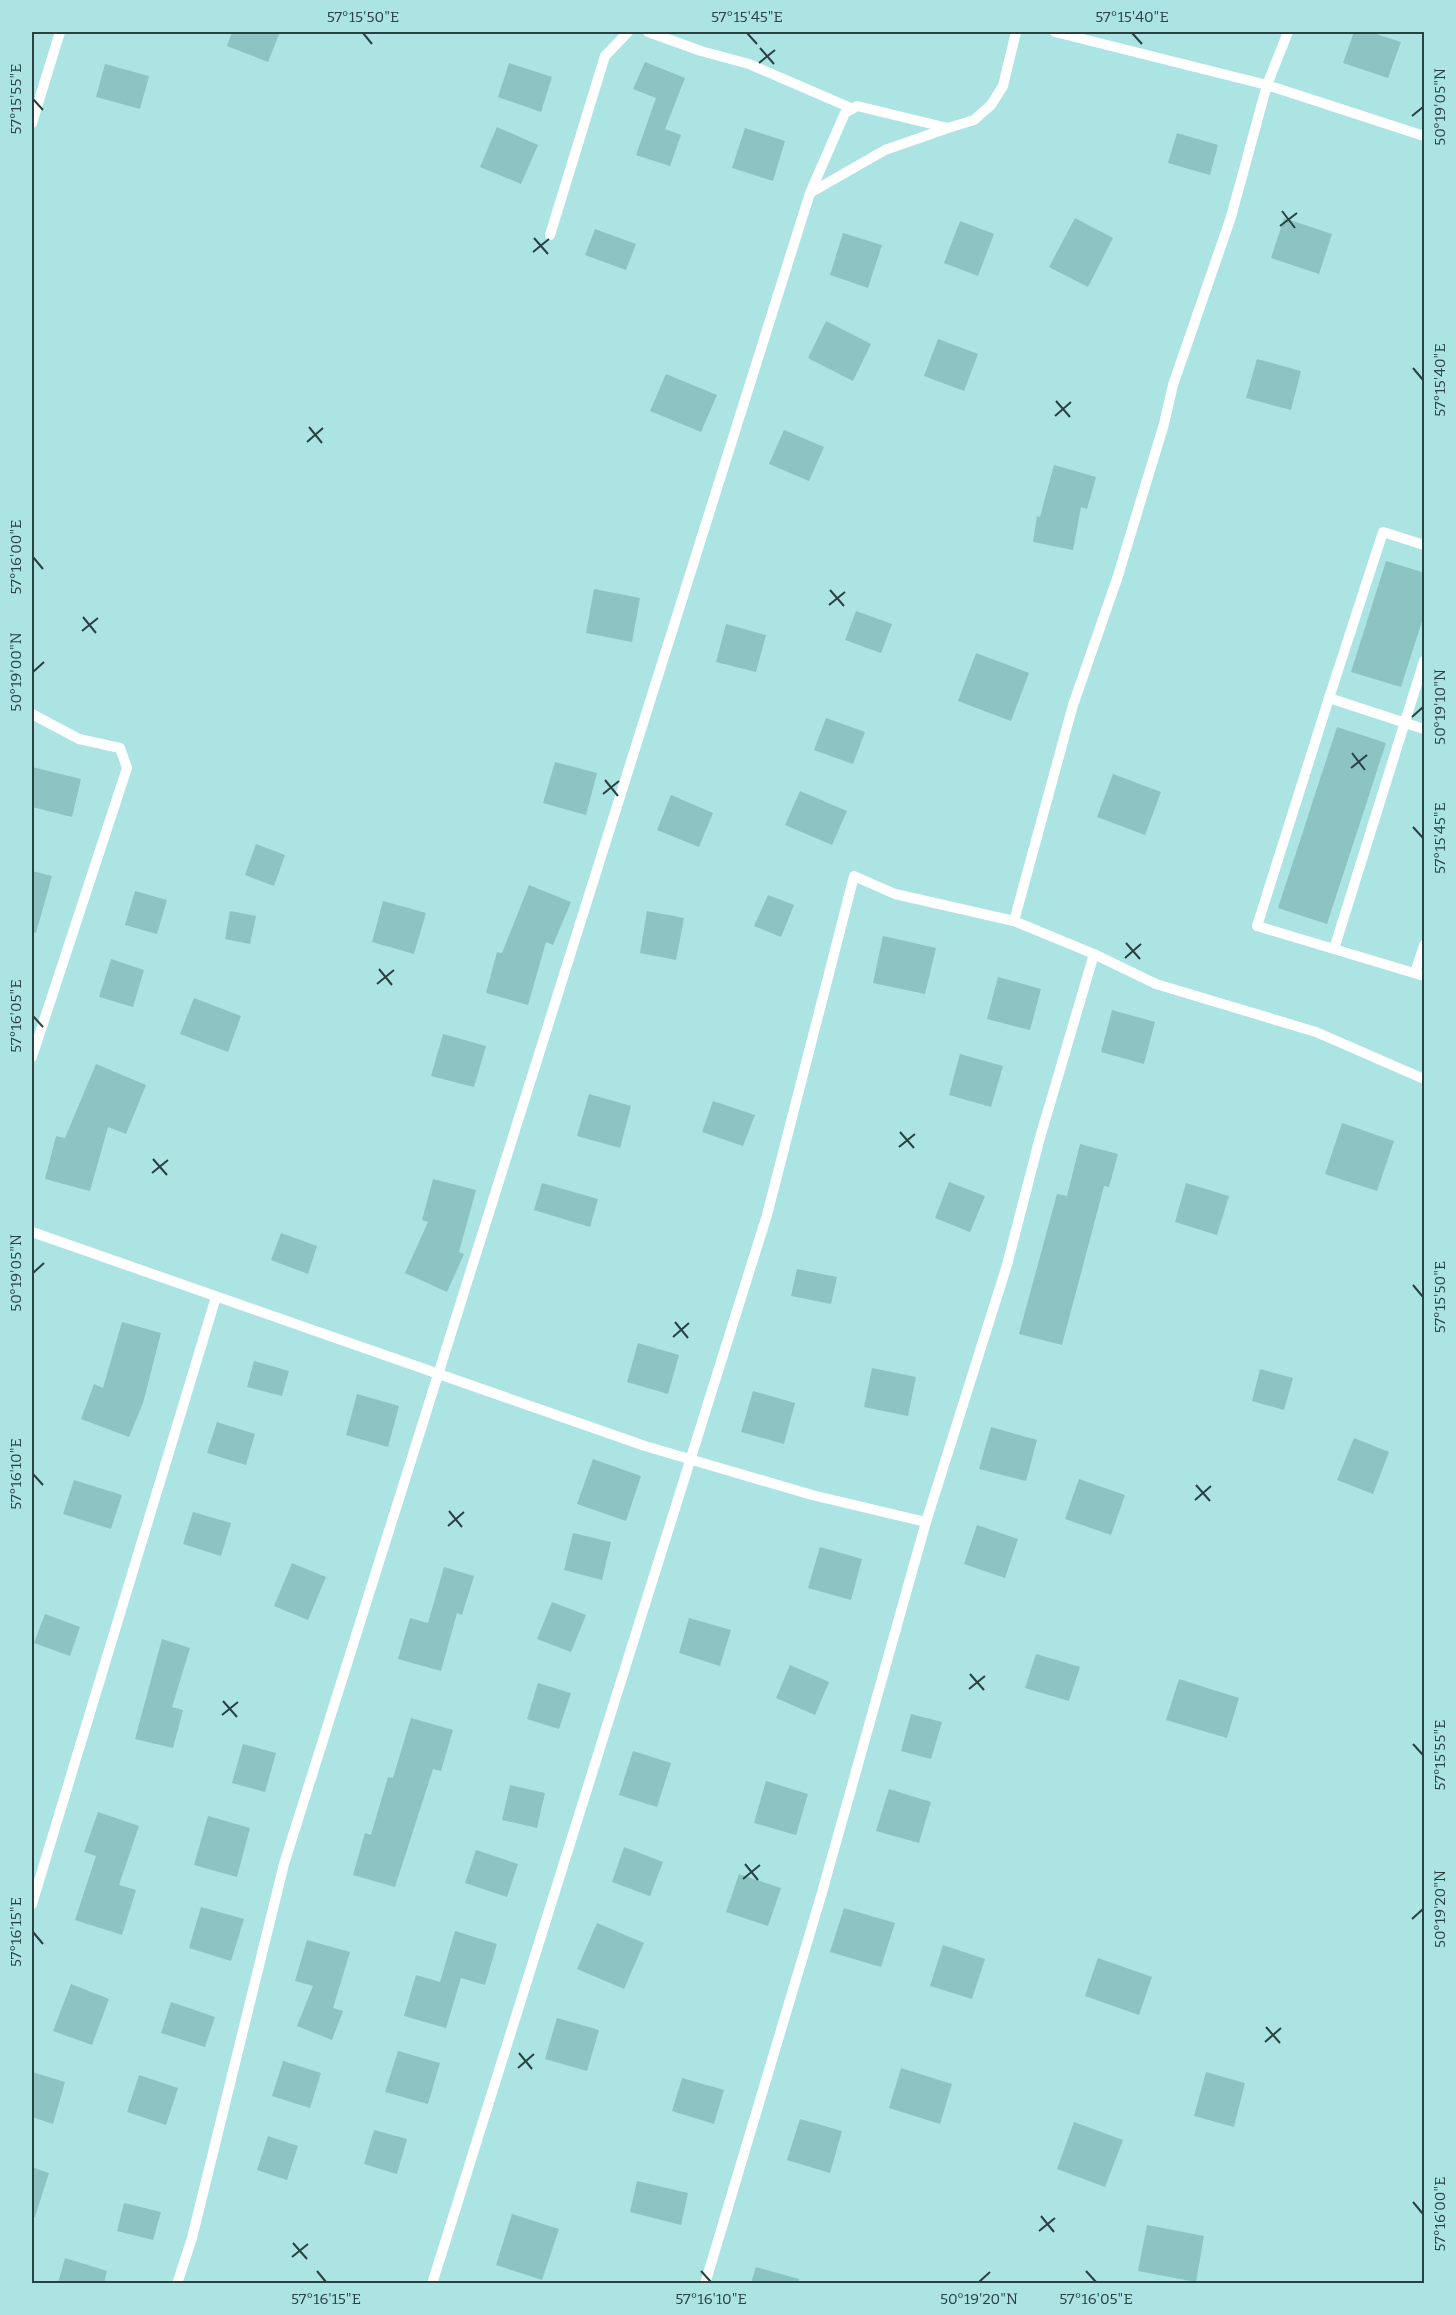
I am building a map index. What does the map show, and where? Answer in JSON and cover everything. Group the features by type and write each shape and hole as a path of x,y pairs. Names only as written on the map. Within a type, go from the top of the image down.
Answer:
{"lane":[{"path":"32,123 60,32"},
{"path":"550,235 605,56 627,32"},
{"path":"648,32 700,51 749,64 851,108"},
{"path":"810,193 885,150 974,120 991,105 1003,86 1016,32"},
{"path":"1055,32 1267,85 1425,136"},
{"path":"1014,921 1073,705 1117,579 1164,424 1173,385 1231,217 1267,85 1288,32"},
{"path":"177,2283 192,2238 284,1864 810,193 845,113 851,108 857,106 948,128"},
{"path":"1425,545 1383,532 1257,926 1420,975 1425,945"},
{"path":"1334,949 1425,661"},
{"path":"1329,698 1425,729"},
{"path":"32,714 79,739 120,748 128,768 32,1057"},
{"path":"432,2283 767,1215 854,876 895,894 1014,921 1094,954 1156,984 1316,1032 1425,1079"},
{"path":"705,2283 821,1896 926,1522 1007,1264 1039,1141 1094,954"},
{"path":"32,1232 439,1376 690,1459 812,1495 926,1522"},
{"path":"32,1904 216,1297"}],"building":[{"path":"232,32 280,32 268,62 227,46"},
{"path":"1354,32 1370,32 1401,42 1388,78 1343,63"},
{"path":"645,62 685,78 665,129 681,135 670,166 636,155 656,98 633,89"},
{"path":"509,63 552,77 541,112 498,97"},
{"path":"105,64 149,76 140,109 96,97"},
{"path":"497,127 538,145 521,184 480,167"},
{"path":"745,128 785,141 773,181 732,168"},
{"path":"1177,133 1218,145 1210,175 1168,163"},
{"path":"1075,218 1113,238 1088,287 1049,267"},
{"path":"1284,218 1332,234 1319,274 1271,258"},
{"path":"960,221 994,234 978,276 944,263"},
{"path":"595,229 636,244 626,270 585,255"},
{"path":"843,233 882,245 868,288 830,275"},
{"path":"826,321 871,344 853,381 808,358"},
{"path":"938,339 978,354 964,391 924,376"},
{"path":"1257,359 1301,371 1291,410 1246,398"},
{"path":"666,374 717,395 701,432 650,411"},
{"path":"784,430 824,447 809,481 769,464"},
{"path":"1054,465 1096,477 1087,509 1081,507 1073,550 1033,542 1037,516 1040,517"},
{"path":"1386,561 1425,573 1425,612 1401,687 1351,672"},
{"path":"594,589 640,598 632,642 586,633"},
{"path":"856,611 892,624 881,653 845,640"},
{"path":"726,624 766,635 756,672 716,662"},
{"path":"976,653 1029,673 1011,721 958,701"},
{"path":"826,718 865,732 853,764 814,750"},
{"path":"1337,727 1386,743 1327,924 1278,908"},
{"path":"555,762 597,773 586,815 543,803"},
{"path":"32,767 81,779 72,817 32,807"},
{"path":"1113,774 1161,792 1145,835 1097,817"},
{"path":"800,791 847,811 832,845 785,825"},
{"path":"671,795 713,813 699,847 657,830"},
{"path":"256,844 285,855 274,886 245,875"},
{"path":"32,871 52,876 36,933 32,932"},
{"path":"529,885 571,902 553,945 546,942 528,1005 486,993 497,952 502,953"},
{"path":"135,891 167,900 157,934 125,925"},
{"path":"768,895 794,905 781,937 754,926"},
{"path":"383,901 426,913 414,954 372,942"},
{"path":"230,911 256,916 250,944 225,939"},
{"path":"647,911 684,918 676,960 640,953"},
{"path":"883,936 936,948 925,994 873,983"},
{"path":"111,959 144,970 133,1007 99,997"},
{"path":"998,977 1041,989 1030,1030 987,1019"},
{"path":"194,998 241,1016 228,1052 180,1034"},
{"path":"1112,1010 1155,1022 1144,1064 1101,1052"},
{"path":"443,1034 486,1046 474,1087 431,1076"},
{"path":"960,1054 1003,1066 991,1107 949,1095"},
{"path":"96,1064 146,1085 126,1134 108,1127 90,1191 45,1179 56,1136 65,1138"},
{"path":"589,1094 631,1106 620,1148 577,1136"},
{"path":"713,1101 755,1115 743,1146 702,1132"},
{"path":"1342,1123 1394,1141 1377,1191 1325,1174"},
{"path":"1080,1144 1118,1154 1109,1187 1104,1186 1062,1345 1019,1334 1057,1194 1067,1196"},
{"path":"433,1179 476,1190 459,1252 464,1254 447,1292 405,1273 428,1222 422,1220"},
{"path":"949,1182 985,1196 970,1232 935,1218"},
{"path":"542,1183 598,1199 590,1227 534,1210"},
{"path":"1186,1183 1229,1196 1217,1235 1175,1222"},
{"path":"281,1233 317,1246 308,1274 271,1260"},
{"path":"797,1269 837,1277 831,1304 791,1296"},
{"path":"122,1322 161,1333 143,1403 129,1437 81,1419 94,1384 103,1388"},
{"path":"638,1343 679,1355 668,1394 627,1382"},
{"path":"254,1361 289,1371 282,1396 247,1387"},
{"path":"872,1368 916,1377 908,1416 864,1407"},
{"path":"1260,1369 1293,1378 1284,1410 1252,1401"},
{"path":"753,1391 795,1403 784,1444 741,1432"},
{"path":"357,1394 399,1406 388,1447 346,1435"},
{"path":"217,1422 255,1434 246,1465 207,1453"},
{"path":"991,1427 1037,1440 1026,1481 979,1469"},
{"path":"1354,1438 1389,1452 1373,1494 1337,1480"},
{"path":"593,1459 641,1476 626,1521 577,1504"},
{"path":"1079,1479 1125,1495 1111,1535 1065,1519"},
{"path":"74,1480 122,1495 111,1529 63,1514"},
{"path":"193,1512 231,1523 221,1556 183,1544"},
{"path":"977,1525 1018,1539 1005,1578 964,1564"},
{"path":"573,1533 611,1542 602,1580 564,1570"},
{"path":"820,1547 862,1559 851,1600 808,1588"},
{"path":"292,1563 326,1577 308,1620 274,1606"},
{"path":"444,1567 474,1576 462,1615 457,1613 441,1671 398,1659 410,1618 428,1623"},
{"path":"552,1602 586,1615 571,1652 537,1639"},
{"path":"45,1614 80,1627 70,1656 34,1643"},
{"path":"689,1618 731,1630 720,1666 679,1653"},
{"path":"162,1639 190,1648 172,1707 183,1710 173,1748 135,1739"},
{"path":"1036,1654 1080,1667 1069,1701 1025,1688"},
{"path":"790,1665 829,1682 815,1715 776,1698"},
{"path":"1179,1679 1239,1698 1227,1738 1166,1720"},
{"path":"538,1683 571,1693 559,1729 527,1719"},
{"path":"911,1714 942,1722 931,1759 901,1751"},
{"path":"411,1718 453,1730 441,1771 433,1769 395,1887 353,1875 365,1833 371,1835 388,1777 393,1778"},
{"path":"243,1744 276,1753 265,1792 232,1783"},
{"path":"633,1751 671,1763 657,1807 619,1795"},
{"path":"766,1781 808,1794 796,1835 754,1823"},
{"path":"510,1785 545,1793 537,1828 502,1820"},
{"path":"889,1789 931,1802 919,1843 876,1831"},
{"path":"98,1812 139,1826 119,1885 136,1890 122,1935 75,1920 96,1856 84,1852"},
{"path":"208,1816 250,1828 237,1877 194,1865"},
{"path":"624,1847 663,1862 650,1896 612,1882"},
{"path":"476,1850 518,1864 507,1897 465,1883"},
{"path":"739,1874 781,1888 768,1926 726,1912"},
{"path":"201,1907 244,1919 231,1961 189,1948"},
{"path":"844,1908 895,1923 881,1967 830,1952"},
{"path":"597,1923 644,1943 624,1989 577,1969"},
{"path":"455,1931 497,1944 485,1985 461,1978 446,2028 404,2016 416,1975 440,1982"},
{"path":"307,1940 350,1952 333,2008 343,2011 332,2040 297,2026 313,1986 295,1981"},
{"path":"943,1945 985,1959 972,1999 930,1986"},
{"path":"1098,1958 1152,1977 1139,2015 1085,1996"},
{"path":"71,1984 109,1999 92,2045 53,2031"},
{"path":"171,2002 215,2017 205,2047 161,2033"},
{"path":"557,2018 599,2030 587,2071 545,2059"},
{"path":"398,2051 440,2063 428,2104 385,2092"},
{"path":"283,2061 321,2073 310,2108 272,2096"},
{"path":"901,2068 952,2084 940,2124 889,2108"},
{"path":"32,2072 65,2082 53,2124 32,2117"},
{"path":"1206,2072 1245,2083 1234,2127 1194,2116"},
{"path":"139,2075 178,2088 166,2125 127,2112"},
{"path":"682,2078 724,2090 714,2124 672,2111"},
{"path":"800,2119 842,2131 830,2173 787,2160"},
{"path":"1074,2122 1123,2140 1105,2187 1057,2169"},
{"path":"374,2130 407,2139 397,2174 364,2164"},
{"path":"268,2136 298,2146 287,2180 257,2170"},
{"path":"32,2167 49,2173 35,2217 32,2216"},
{"path":"637,2181 688,2193 681,2225 630,2212"},
{"path":"124,2203 161,2212 153,2240 117,2231"},
{"path":"512,2214 559,2229 542,2280 496,2265"},
{"path":"1147,2225 1204,2236 1196,2282 1138,2271"},
{"path":"65,2258 107,2271 104,2283 58,2283"},
{"path":"756,2267 799,2279 798,2283 751,2283"}]}
